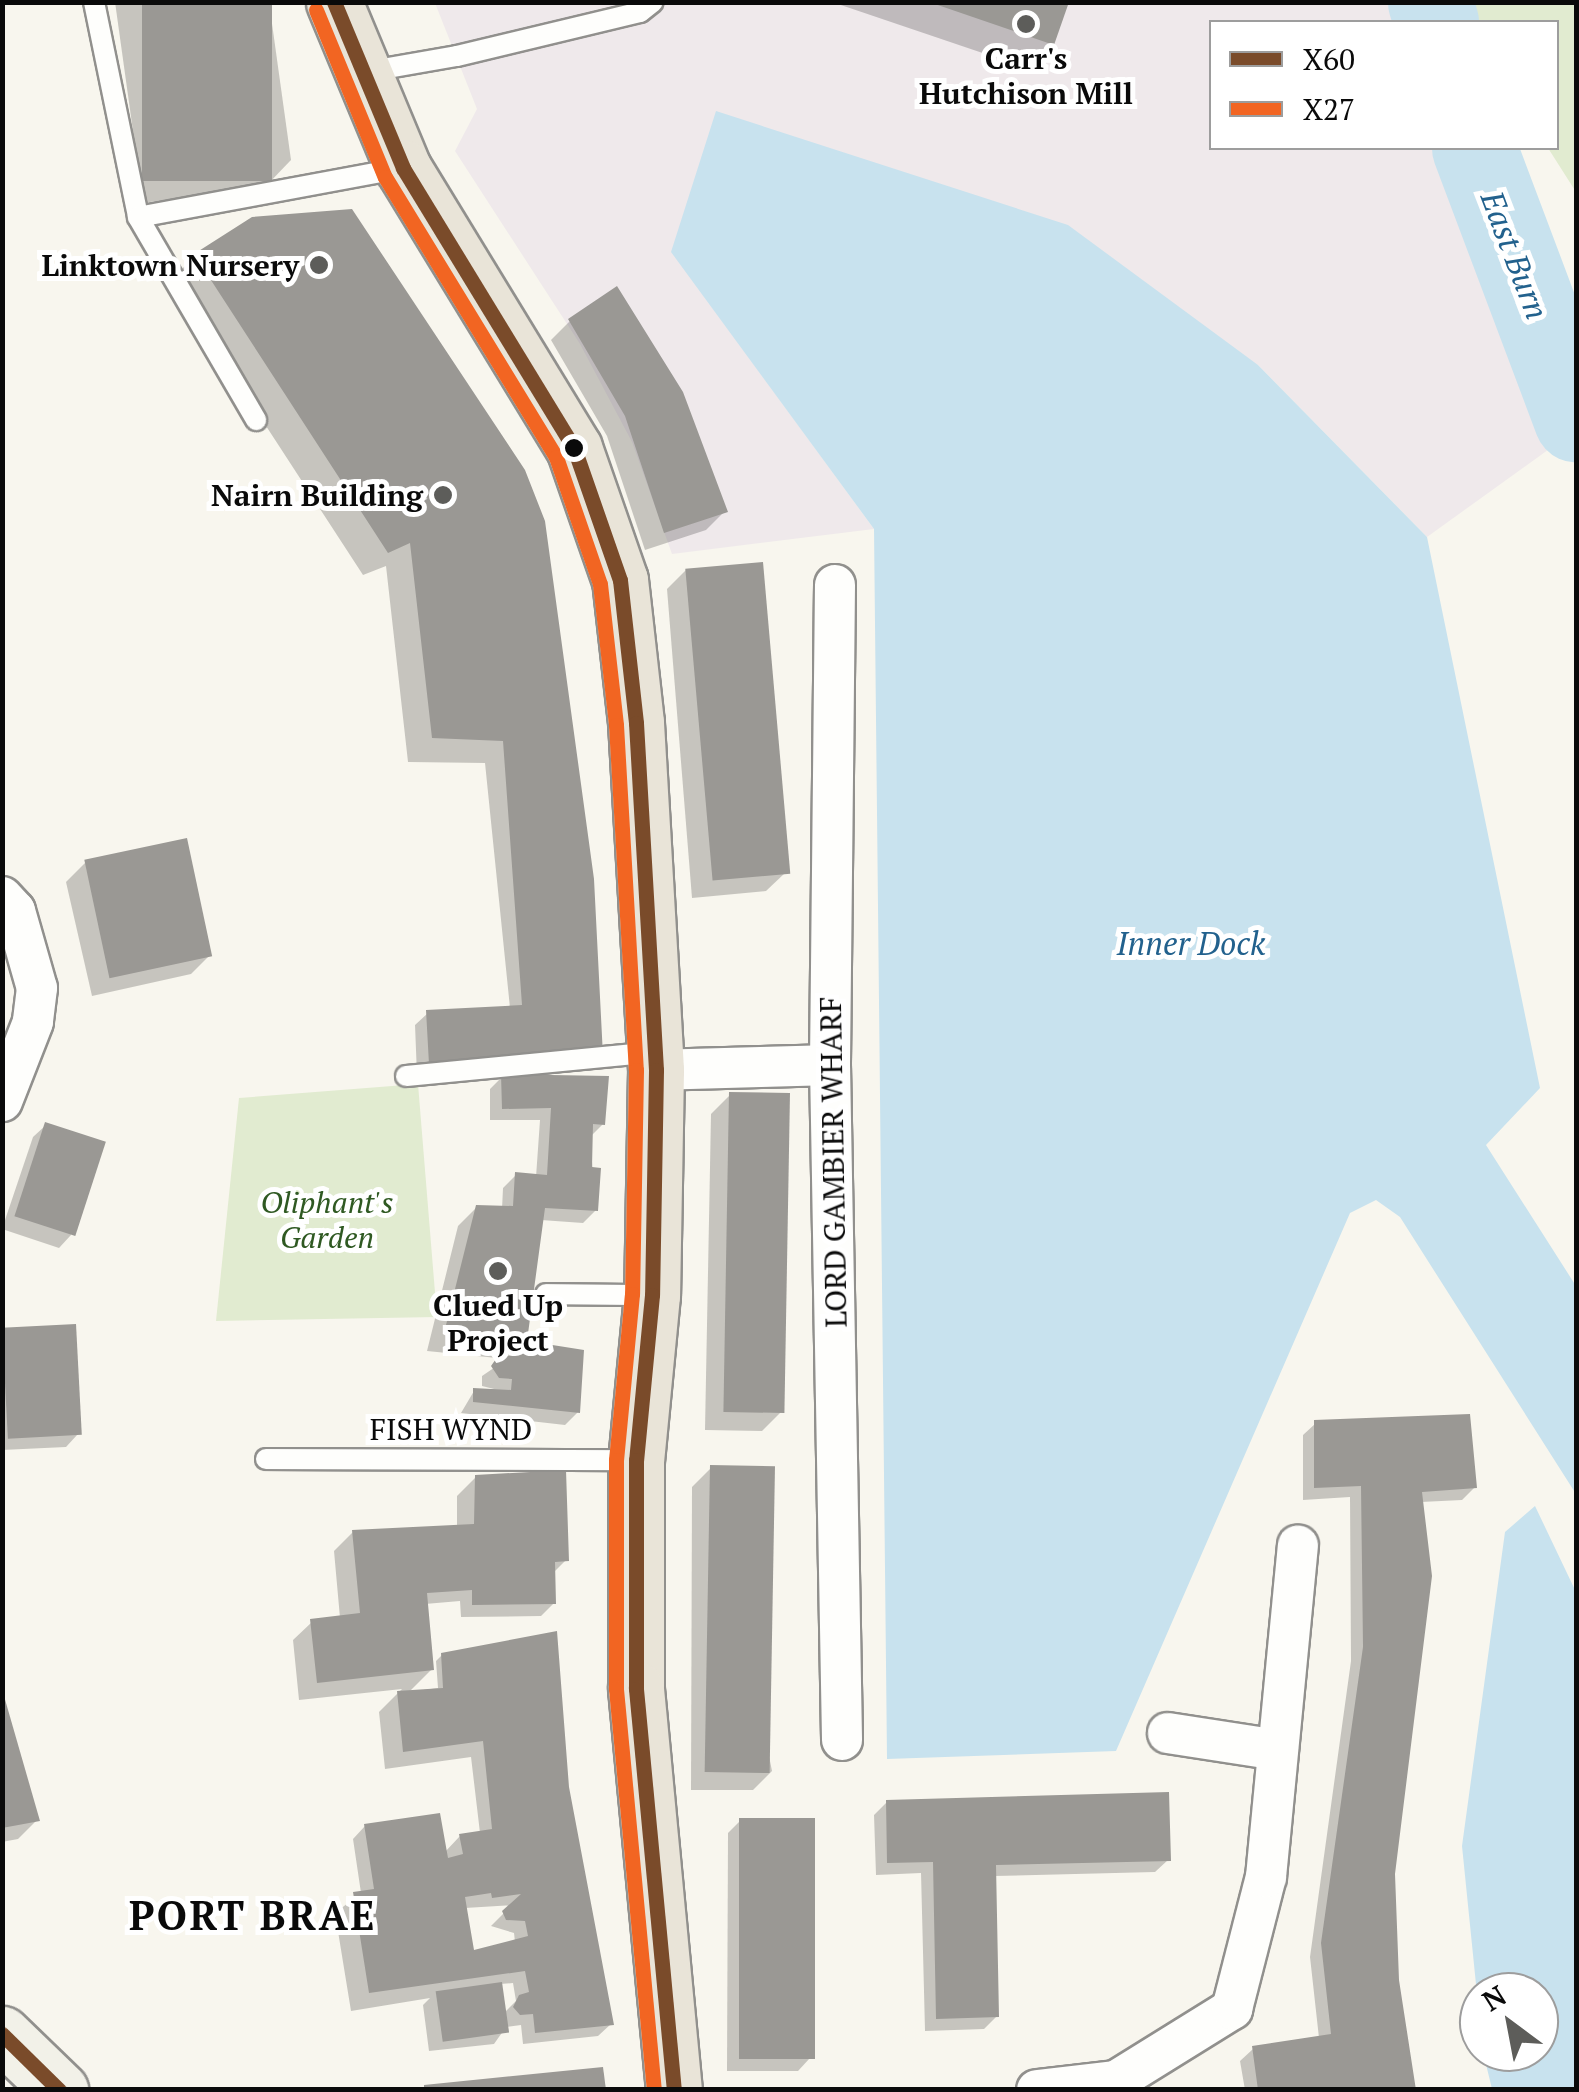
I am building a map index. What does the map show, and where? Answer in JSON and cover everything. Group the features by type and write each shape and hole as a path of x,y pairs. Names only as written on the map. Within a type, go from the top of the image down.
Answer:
{"main road":[{"path":"334,2 359,73 403,168 574,448 620,580 636,723 656,1061 652,1295 636,1460 636,1689 674,2090"}],"street":[{"name":"LORD GAMBIER WHARF","path":"835,585 830,1065 842,1740"},
{"path":"2,898 14,911 37,988 34,1022 2,1102"},
{"path":"656,1061 830,1065"},
{"path":"1037,2090 1116,2081 1232,2009 1266,1876 1298,1546"},
{"path":"1168,1734 1278,1750"},
{"path":"2,2034 60,2090"}],"lane":[{"path":"94,2 138,216 256,420"},
{"path":"359,73 494,48 640,12 653,2"},
{"path":"138,216 403,168"},
{"path":"406,1076 656,1061"},
{"path":"546,1294 652,1295"},
{"name":"FISH WYND","path":"266,1459 636,1460"}],"shaded area":[{"path":"435,3 1392,3 1398,20 1209,20 1209,150 1445,150 1552,447 1427,537 1258,365 672,252 874,529 672,554 632,442 580,344 455,151 477,109"}],"green space":[{"path":"1464,3 1576,3 1576,192 1549,150 1559,150 1559,20 1468,20"},
{"name":"Oliphant's Garden","path":"418,1084 437,1317 216,1321 239,1098"}],"water":[{"name":"Inner Dock","path":"716,111 1068,225 1258,365 1427,537 1540,1088 1486,1145 1576,1286 1576,1494 1400,1217 1376,1200 1350,1213 1116,1751 887,1759 874,529 671,252"},
{"path":"1535,1506 1576,1592 1576,2089 1492,2089 1488,2072 1559,2072 1559,1972 1475,1972 1462,1846 1505,1532"}],"building":[{"path":"142,2 272,2 272,181 142,181"},
{"name":"Carr's Hutchison Mill","path":"929,2 1069,2 1054,45"},
{"name":"Nairn Building","path":"352,209 525,470 545,521 594,879 603,1056 429,1064 426,1010 522,1005 503,741 432,738 410,543 388,553 194,254 252,217"},
{"path":"617,286 683,392 728,512 664,533 625,416 568,319"},
{"path":"763,562 790,874 713,881 685,569"},
{"path":"187,838 212,956 109,978 84,860"},
{"path":"501,1074 609,1076 605,1125 593,1124 592,1167 601,1168 598,1211 545,1208 527,1341 584,1350 580,1413 473,1402 473,1388 511,1390 512,1379 499,1378 491,1366 498,1356 514,1356 514,1340 444,1333 476,1205 513,1206 515,1172 547,1175 551,1108 502,1109"},
{"path":"729,1092 790,1093 784,1413 723,1412"},
{"path":"45,1122 106,1142 75,1236 14,1216"},
{"path":"76,1324 82,1435 8,1439 2,1328"},
{"path":"1470,1414 1477,1488 1422,1492 1432,1576 1395,1874 1399,1980 1416,2090 1258,2090 1252,2046 1331,2034 1321,1943 1363,1647 1361,1486 1314,1488 1314,1420"},
{"path":"710,1465 775,1466 770,1773 705,1772"},
{"path":"566,1470 569,1561 555,1562 556,1604 472,1605 472,1590 427,1593 434,1670 317,1683 310,1619 360,1613 352,1530 474,1524 475,1475"},
{"path":"557,1631 569,1787 614,2025 535,2033 533,2014 520,2015 513,2007 519,1995 529,1992 525,1971 369,1993 353,1892 374,1889 364,1824 440,1813 448,1858 463,1854 459,1834 492,1829 483,1741 403,1752 397,1691 443,1688 441,1653","holes":["491,1893 492,1898 521,1894 502,1911 506,1920 525,1921 528,1936 474,1950 465,1897"]},
{"path":"2,1689 40,1821 2,1828"},
{"path":"1169,1792 1171,1861 996,1865 999,2017 936,2019 933,1862 887,1863 886,1800"},
{"path":"739,1818 815,1818 815,2059 739,2059"},
{"path":"502,1982 509,2033 443,2042 436,1991"},
{"path":"603,2067 606,2090 424,2090 424,2085"}],"waterway":[{"name":"East Burn","path":"1430,2 1435,20"},
{"name":"East Burn","path":"1475,150 1576,419"}],"transit line":[{"name":"X60","path":"334,2 403,168 574,448 620,580 636,723 656,1070 652,1295 636,1460 636,1689 674,2090"},
{"name":"X27","path":"316,10 385,177 556,457 600,584 616,725 636,1070 632,1294 616,1460 616,1689 654,2090"},
{"name":"X60","path":"2,2034 59,2090"}],"place":[{"name":"Carr's Hutchison Mill","path":"1026,24"},
{"name":"Linktown Nursery","path":"319,265"},
{"name":"Nairn Building","path":"443,495"},
{"name":"Clued Up Project","path":"498,1271"}],"district":[{"name":"PORT BRAE","path":"253,1915"}]}
